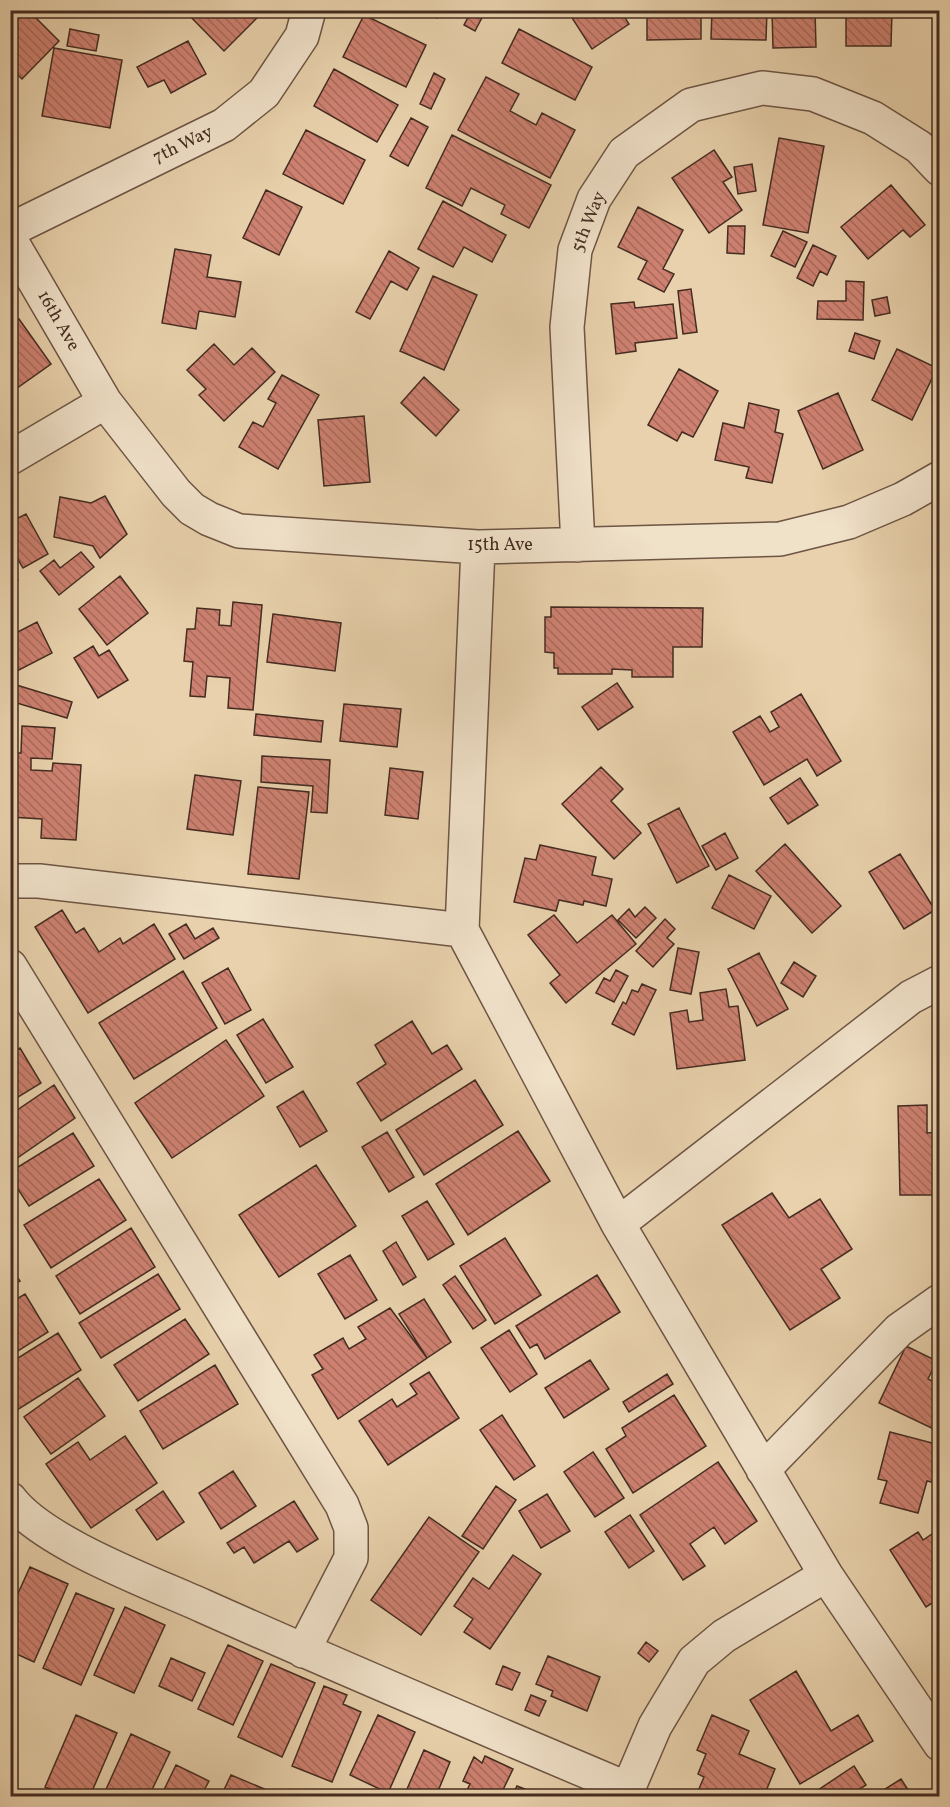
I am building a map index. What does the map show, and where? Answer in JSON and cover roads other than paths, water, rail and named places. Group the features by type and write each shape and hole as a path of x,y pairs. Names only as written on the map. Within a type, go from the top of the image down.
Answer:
{"street":[{"name":"7th Way","path":"10,230 224,125 264,93 302,36 309,10"},
{"name":"5th Way","path":"578,545 567,327 575,250 594,199 624,153 691,105 762,88 813,94 873,118 919,147 939,169"},
{"name":"16th Ave","path":"10,239 105,402"},
{"name":"15th Ave","path":"105,402 176,493 192,509 209,519 239,531 478,547 780,539 849,522 903,499 939,478"},
{"path":"10,458 105,402"},
{"path":"478,547 462,930 618,1224 826,1575 939,1744"},
{"path":"10,881 39,881 462,930"},
{"path":"10,966 342,1505 351,1528 351,1558 303,1651"},
{"path":"618,1224 911,997 939,982"},
{"path":"763,1470 899,1330 939,1301"},
{"path":"10,1499 33,1521 59,1538 101,1560 627,1793 655,1726 694,1661 724,1636 826,1575"}]}
